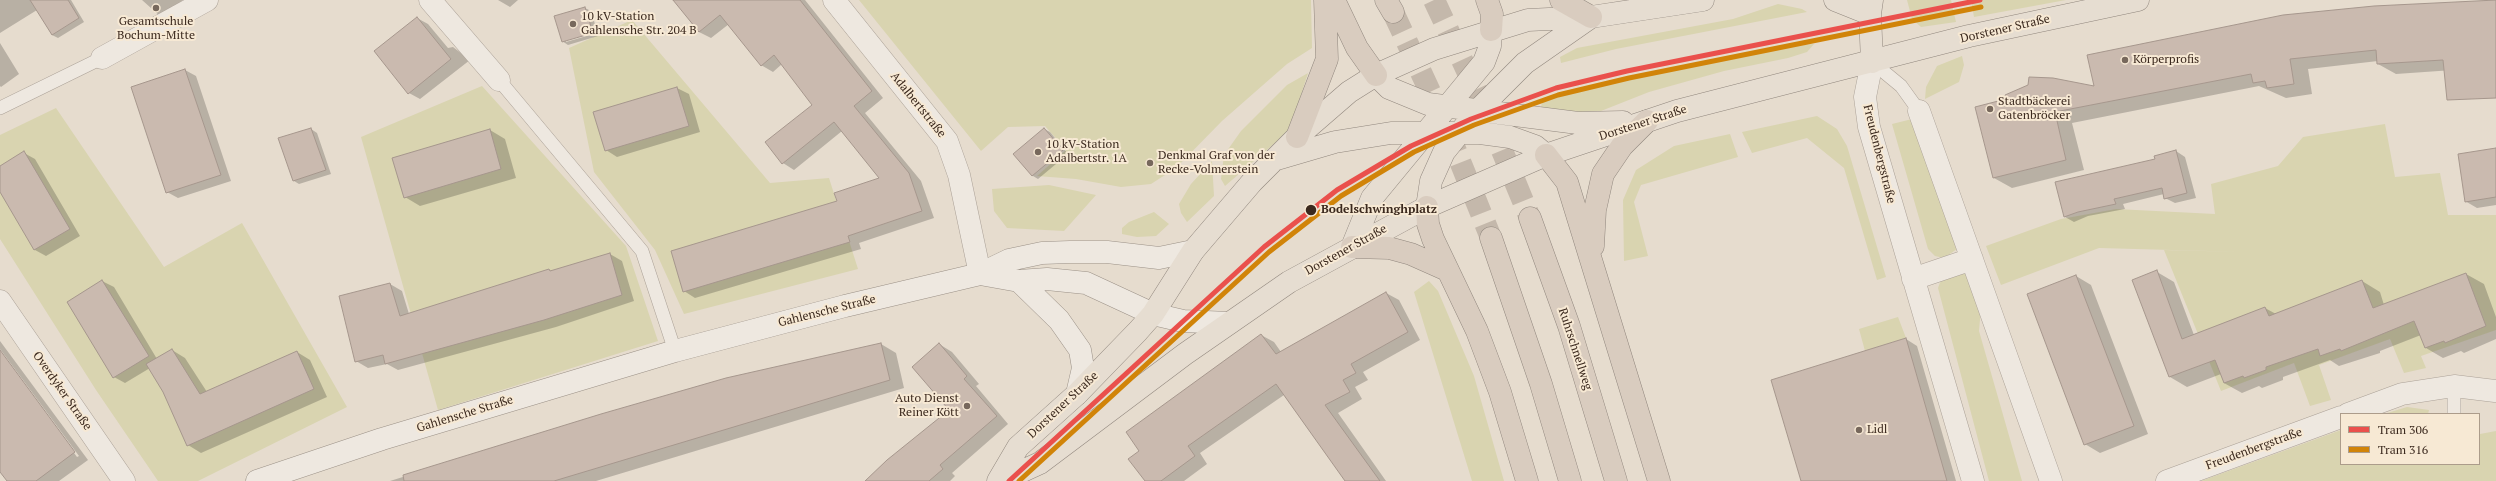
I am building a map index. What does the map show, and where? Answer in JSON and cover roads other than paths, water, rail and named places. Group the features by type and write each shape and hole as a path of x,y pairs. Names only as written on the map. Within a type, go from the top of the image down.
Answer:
{"highway":[{"path":"1297,137 1327,59 1325,0"},
{"path":"1334,0 1357,48 1376,75"},
{"path":"1487,0 1492,14 1491,30"},
{"path":"1561,0 1592,17"},
{"path":"1592,258 1595,210 1603,174 1622,146 1647,121"},
{"path":"1546,155 1567,182 1592,258 1659,481"},
{"path":"1427,207 1428,224 1447,270 1477,331 1500,392 1527,481"},
{"name":"Ruhrschnellweg","path":"1530,218 1569,326 1616,481"},
{"path":"1491,238 1541,384 1570,481"},
{"path":"1352,247 1388,248 1411,254 1447,270"}],"main road":[{"name":"Dorstener Straße","path":"1000,481 1018,447 1077,394 1116,355 1153,314 1193,251 1252,182 1297,137 1349,92 1376,75 1434,49 1491,30 1528,20 1592,17 1703,0"},
{"path":"1835,0 1871,7 1872,62"},
{"name":"Dorstener Straße","path":"1000,481 1040,462 1229,323 1289,282 1427,207 1546,155 1677,111 1969,36 2138,0"},
{"path":"1427,207 1431,181 1436,167 1444,152 1478,110 1525,63 1592,17"},
{"path":"1352,247 1372,198 1484,62 1490,46 1491,30"},
{"path":"1376,75 1389,88 1428,104 1578,123 1647,121"},
{"path":"1276,159 1335,142 1391,133 1460,133 1510,137 1535,146 1546,155"}],"street":[{"path":"102,58 207,0"},
{"path":"430,0 499,80"},
{"name":"Adalbertstraße","path":"834,0 947,141 959,175 980,274"},
{"name":"Freudenbergstraße","path":"1872,62 1864,97 1869,127 1973,481"},
{"path":"1919,111 2050,481"},
{"name":"Gahlensche Straße","path":"257,481 382,439 675,351 845,306 980,274 1009,260 1042,253 1107,252 1158,258 1193,251"},
{"path":"1913,279 1972,259"},
{"name":"Gahlensche Straße","path":"980,274 1019,281 1047,279 1086,283 1153,314 1183,320 1229,323"},
{"path":"1019,281 1059,320 1080,350 1083,368 1077,394"},
{"name":"Overdyker Straße","path":"0,301 124,481"},
{"path":"2351,413 2402,394 2454,386 2495,391"},
{"name":"Freudenbergstraße","path":"2167,481 2340,417"}],"lane":[{"path":"0,108 102,58"},
{"path":"1872,62 1901,86 1919,111"},
{"path":"499,80 642,251 675,351"},
{"path":"2454,386 2454,413"}],"tunnel":[{"path":"1434,0 1484,107 1530,218"},
{"path":"1393,12 1445,124 1491,238"}],"tram line":[{"name":"306","path":"1009,481 1264,247 1337,190 1411,146 1471,119 1556,88 1627,71 1980,0"},
{"name":"316","path":"1019,481 1269,252 1341,196 1414,152 1474,125 1558,95 1629,78 1981,7"}],"place":[{"name":"Gesamtschule Bochum-Mitte","path":"156,8"},
{"name":"10 kV-Station Gahlensche Str. 204 B","path":"573,24"},
{"name":"Körperprofis","path":"2125,60"},
{"name":"Stadtbäckerei Gatenbröcker","path":"1990,109"},
{"name":"10 kV-Station Adalbertstr. 1A","path":"1038,152"},
{"name":"Denkmal Graf von der Recke-Volmerstein","path":"1150,163"},
{"name":"Bodelschwinghplatz","path":"1311,210"},
{"name":"Auto Dienst Reiner Kött","path":"967,406"},
{"name":"Lidl","path":"1859,430"}]}
